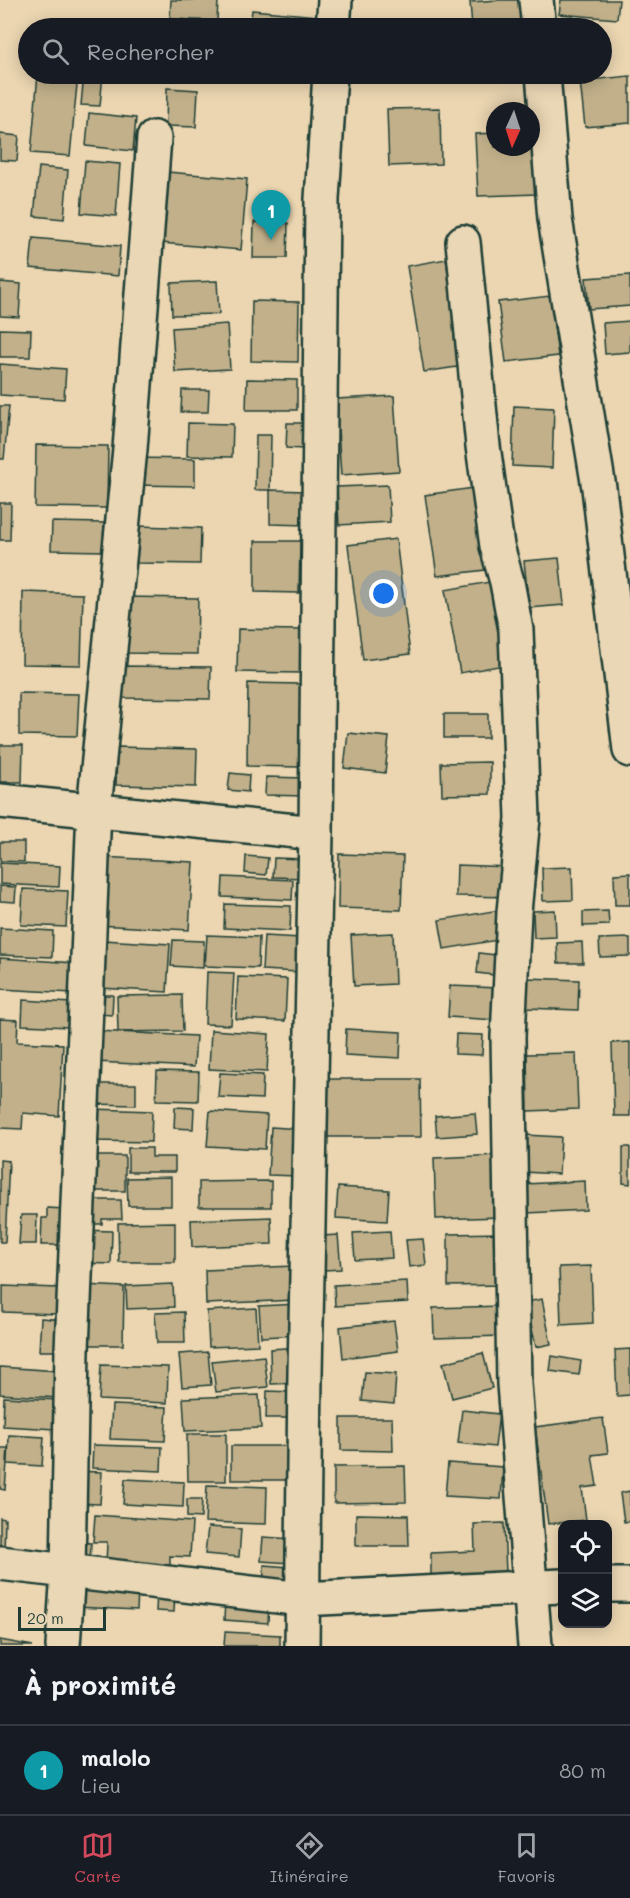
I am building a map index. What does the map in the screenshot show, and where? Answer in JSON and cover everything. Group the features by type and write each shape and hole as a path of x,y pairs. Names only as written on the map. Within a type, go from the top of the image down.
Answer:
{"street":[{"path":"334,18 335,0"},
{"path":"536,0 538,18"},
{"path":"302,1646 316,833 322,199 329,84"},
{"path":"544,84 555,219 599,488 630,750"},
{"path":"63,1646 68,1571 72,1350 94,809 130,448 154,138"},
{"path":"463,242 485,457 497,546 507,582 516,630 523,818 514,912 508,1037 514,1384 535,1646"},
{"path":"0,801 316,833"},
{"path":"0,1563 302,1599 558,1586"},
{"path":"612,1586 630,1585"}],"building":[{"path":"171,0 218,0 217,18 170,18"},
{"path":"524,0 525,18 471,18 470,2"},
{"path":"561,0 619,0 617,19 559,14"},
{"path":"252,10 328,17 328,18 251,18"},
{"path":"630,76 630,123 585,127 580,84 612,84 612,78"},
{"path":"37,84 77,84 70,156 31,153"},
{"path":"83,84 102,84 100,106 81,105"},
{"path":"167,88 198,90 196,127 166,126"},
{"path":"440,108 441,164 389,166 387,109"},
{"path":"89,113 136,118 133,151 86,146"},
{"path":"486,133 486,156 536,156 538,194 478,196 475,134"},
{"path":"0,134 19,136 17,161 0,160"},
{"path":"85,161 120,164 116,216 81,213"},
{"path":"39,167 68,170 64,219 34,216"},
{"path":"156,171 247,179 241,250 150,242"},
{"path":"254,222 288,223 287,258 253,258"},
{"path":"33,238 120,246 118,276 30,268"},
{"path":"446,259 463,366 424,372 407,266"},
{"path":"630,275 630,306 589,309 586,278"},
{"path":"217,281 219,314 172,315 171,283"},
{"path":"0,282 21,284 19,317 0,316"},
{"path":"550,296 558,356 506,362 498,302"},
{"path":"252,301 299,302 298,362 251,361"},
{"path":"630,321 630,352 605,354 603,323"},
{"path":"227,324 230,369 175,372 172,328"},
{"path":"0,329 31,330 30,357 0,357"},
{"path":"0,364 66,369 64,399 0,395"},
{"path":"247,379 297,380 297,410 246,410"},
{"path":"182,390 209,390 208,412 181,412"},
{"path":"394,396 399,471 341,475 336,399"},
{"path":"0,406 9,406 4,459 0,459"},
{"path":"514,406 554,408 552,468 512,466"},
{"path":"188,423 233,424 232,457 187,456"},
{"path":"287,423 303,423 303,449 286,448"},
{"path":"256,435 271,435 270,490 255,490"},
{"path":"36,445 108,446 107,508 35,507"},
{"path":"133,458 195,459 195,486 133,485"},
{"path":"388,485 390,522 339,525 337,487"},
{"path":"473,488 485,570 437,576 425,495"},
{"path":"270,490 307,491 306,525 270,524"},
{"path":"0,503 11,503 10,540 0,540"},
{"path":"52,522 104,523 103,551 51,550"},
{"path":"138,526 201,528 200,564 137,563"},
{"path":"396,539 410,654 363,660 348,545"},
{"path":"255,541 300,541 299,593 255,592"},
{"path":"559,558 564,605 529,608 524,561"},
{"path":"495,581 510,664 460,673 445,590"},
{"path":"23,592 83,594 81,665 22,664"},
{"path":"123,597 198,598 197,654 122,653"},
{"path":"238,629 303,630 303,673 237,672"},
{"path":"121,666 211,667 210,699 120,698"},
{"path":"248,683 301,684 299,767 247,766"},
{"path":"19,693 79,694 77,736 19,735"},
{"path":"444,714 488,714 488,738 444,738"},
{"path":"348,733 389,737 385,773 344,768"},
{"path":"0,745 23,745 22,782 0,782"},
{"path":"117,747 197,749 196,787 116,785"},
{"path":"490,762 490,794 442,795 441,763"},
{"path":"230,773 249,775 248,792 228,790"},
{"path":"266,777 304,778 304,796 265,795"},
{"path":"0,842 24,842 24,862 0,861"},
{"path":"339,854 403,856 401,910 338,908"},
{"path":"246,856 268,858 266,875 245,873"},
{"path":"101,857 193,862 189,930 97,925"},
{"path":"274,858 305,859 304,878 273,877"},
{"path":"0,863 60,866 59,887 0,884"},
{"path":"457,865 511,867 510,897 456,896"},
{"path":"572,867 573,900 543,901 542,868"},
{"path":"630,873 630,905 615,905 614,874"},
{"path":"223,877 293,880 292,900 222,897"},
{"path":"0,886 16,887 15,902 0,901"},
{"path":"23,889 68,891 66,927 21,925"},
{"path":"225,904 291,906 290,931 224,928"},
{"path":"499,910 504,939 444,949 439,920"},
{"path":"555,910 556,937 534,938 533,911"},
{"path":"608,911 609,925 583,926 583,912"},
{"path":"0,928 53,931 52,957 0,955"},
{"path":"393,933 395,984 354,986 351,935"},
{"path":"207,935 259,937 258,968 205,966"},
{"path":"264,936 301,938 299,972 262,970"},
{"path":"630,938 630,956 600,957 599,939"},
{"path":"103,940 170,944 167,992 101,988"},
{"path":"173,940 204,941 203,968 171,966"},
{"path":"582,942 583,963 558,963 557,943"},
{"path":"479,953 504,956 502,976 477,973"},
{"path":"0,958 75,963 73,993 0,989"},
{"path":"207,972 234,973 231,1025 205,1024"},
{"path":"238,977 287,979 285,1021 236,1019"},
{"path":"527,978 579,980 578,1010 526,1008"},
{"path":"450,986 499,988 497,1020 448,1017"},
{"path":"100,995 113,995 112,1015 100,1014"},
{"path":"182,995 183,1031 118,1032 117,996"},
{"path":"23,1000 71,1003 70,1027 22,1025"},
{"path":"0,1019 18,1020 17,1042 63,1044 59,1116 23,1113 22,1129 0,1128"},
{"path":"346,1029 401,1032 400,1058 345,1055"},
{"path":"211,1030 269,1034 267,1072 209,1069"},
{"path":"97,1031 196,1036 194,1067 96,1062"},
{"path":"456,1034 483,1035 482,1055 455,1054"},
{"path":"630,1042 630,1116 614,1116 612,1043"},
{"path":"576,1053 578,1109 528,1111 527,1054"},
{"path":"157,1071 199,1072 198,1101 156,1100"},
{"path":"220,1073 263,1075 262,1099 218,1097"},
{"path":"327,1079 420,1079 421,1137 327,1137"},
{"path":"90,1084 136,1084 136,1105 90,1104"},
{"path":"175,1107 194,1108 193,1129 174,1128"},
{"path":"93,1109 152,1111 151,1142 92,1141"},
{"path":"210,1111 267,1115 265,1149 207,1146"},
{"path":"475,1113 477,1134 437,1137 435,1116"},
{"path":"271,1127 301,1129 298,1176 268,1175"},
{"path":"525,1135 561,1137 559,1174 523,1172"},
{"path":"623,1147 630,1147 630,1184 623,1183"},
{"path":"128,1148 152,1148 152,1157 175,1157 175,1172 128,1172"},
{"path":"499,1155 501,1217 436,1219 434,1158"},
{"path":"86,1156 125,1156 125,1191 86,1191"},
{"path":"0,1160 9,1161 5,1242 0,1242"},
{"path":"171,1177 171,1206 128,1206 127,1178"},
{"path":"271,1181 271,1207 199,1207 199,1182"},
{"path":"585,1181 586,1210 527,1213 525,1184"},
{"path":"338,1187 389,1190 387,1221 336,1218"},
{"path":"85,1200 121,1200 122,1219 102,1219 102,1224 84,1224"},
{"path":"47,1208 65,1209 64,1245 41,1245 42,1218 47,1218"},
{"path":"21,1215 37,1215 36,1244 19,1244"},
{"path":"271,1217 272,1244 192,1247 191,1220"},
{"path":"175,1222 175,1262 119,1262 118,1223"},
{"path":"81,1230 112,1231 111,1264 81,1263"},
{"path":"390,1231 392,1258 355,1260 353,1233"},
{"path":"502,1233 503,1285 448,1286 448,1234"},
{"path":"338,1235 341,1269 325,1270 322,1236"},
{"path":"423,1239 426,1265 409,1267 406,1240"},
{"path":"294,1266 295,1300 206,1304 205,1270"},
{"path":"591,1266 593,1323 561,1325 559,1267"},
{"path":"407,1281 408,1302 335,1306 334,1285"},
{"path":"173,1284 174,1307 127,1309 126,1286"},
{"path":"83,1285 124,1287 123,1345 81,1345"},
{"path":"3,1286 58,1288 57,1314 3,1312"},
{"path":"542,1299 551,1344 536,1347 526,1302"},
{"path":"299,1304 300,1335 261,1337 259,1306"},
{"path":"502,1306 503,1336 434,1338 433,1308"},
{"path":"256,1308 258,1345 209,1347 207,1311"},
{"path":"184,1312 185,1343 157,1343 155,1313"},
{"path":"41,1318 64,1320 62,1351 39,1351"},
{"path":"394,1321 398,1351 343,1358 340,1327"},
{"path":"302,1347 303,1383 271,1384 270,1349"},
{"path":"630,1349 630,1395 617,1396 615,1350"},
{"path":"208,1352 211,1385 182,1387 179,1354"},
{"path":"483,1353 492,1388 452,1398 443,1363"},
{"path":"264,1356 268,1387 216,1392 212,1361"},
{"path":"552,1356 581,1361 579,1375 550,1371"},
{"path":"101,1365 168,1367 167,1403 99,1400"},
{"path":"0,1367 59,1371 58,1398 0,1394"},
{"path":"365,1372 396,1374 394,1404 362,1401"},
{"path":"267,1391 293,1392 292,1418 266,1418"},
{"path":"259,1395 261,1428 185,1431 183,1398"},
{"path":"4,1397 58,1400 56,1429 3,1426"},
{"path":"112,1405 167,1407 165,1441 110,1439"},
{"path":"462,1410 499,1414 495,1447 458,1443"},
{"path":"341,1418 392,1418 393,1451 341,1450"},
{"path":"603,1418 608,1453 592,1455 597,1486 582,1488 586,1520 558,1520 558,1523 548,1524 535,1427"},
{"path":"187,1434 226,1434 226,1481 188,1481"},
{"path":"9,1435 44,1437 42,1466 8,1464"},
{"path":"93,1445 162,1447 161,1471 92,1468"},
{"path":"231,1446 295,1446 295,1480 231,1480"},
{"path":"0,1448 8,1448 5,1490 0,1489"},
{"path":"448,1463 503,1467 501,1499 445,1496"},
{"path":"405,1466 406,1502 334,1503 334,1467"},
{"path":"72,1471 102,1472 100,1504 71,1503"},
{"path":"125,1479 184,1482 183,1507 123,1504"},
{"path":"207,1485 267,1487 266,1524 205,1522"},
{"path":"630,1491 630,1521 624,1522 620,1493"},
{"path":"187,1499 202,1499 201,1518 187,1517"},
{"path":"356,1514 408,1515 409,1546 356,1546"},
{"path":"95,1515 192,1522 190,1557 170,1556 170,1570 106,1565 107,1542 93,1542"},
{"path":"0,1518 5,1519 4,1552 0,1552"},
{"path":"504,1523 506,1574 431,1577 431,1553 475,1551 474,1524"},
{"path":"208,1527 241,1529 239,1557 205,1554"},
{"path":"263,1537 292,1539 291,1563 261,1561"},
{"path":"71,1542 91,1543 90,1565"},
{"path":"264,1565 289,1567 287,1595 263,1593"},
{"path":"77,1587 138,1590 137,1610 76,1607"},
{"path":"157,1591 175,1592 174,1612 156,1611"},
{"path":"225,1600 269,1602 268,1623 224,1620"},
{"path":"225,1632 280,1635 280,1646 224,1646"},
{"path":"0,1640 33,1646 0,1646"}],"place":[{"name":"malolo","path":"271,240"}]}
